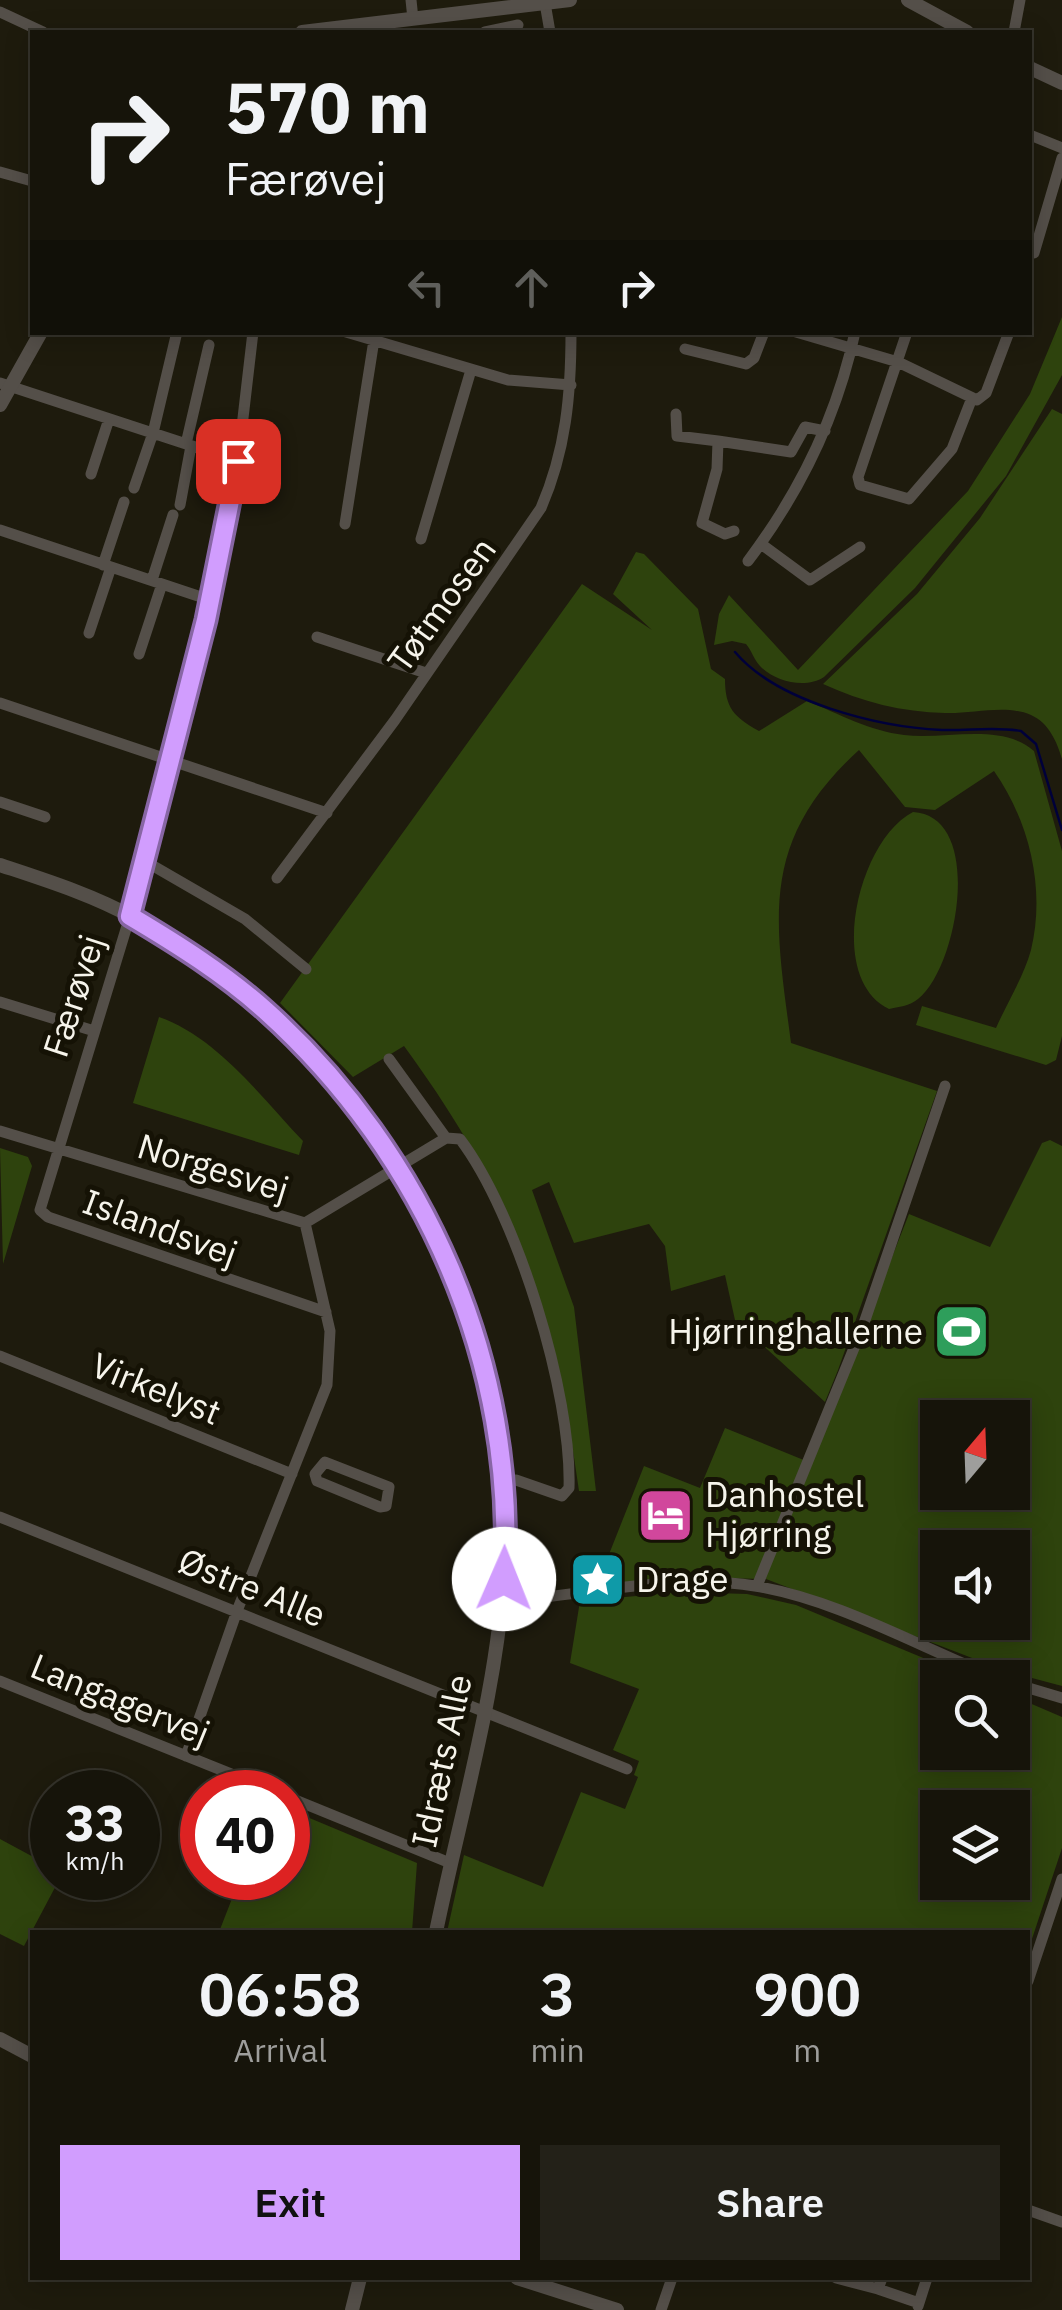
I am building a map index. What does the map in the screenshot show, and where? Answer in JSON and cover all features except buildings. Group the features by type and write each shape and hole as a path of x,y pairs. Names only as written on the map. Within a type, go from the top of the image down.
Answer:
{"street":[{"path":"411,0 413,19"},
{"path":"326,30 570,0"},
{"path":"908,0 959,30"},
{"path":"1014,30 1020,0"},
{"path":"545,3 550,30"},
{"path":"0,12 39,30"},
{"path":"493,30 518,24"},
{"path":"1032,69 1062,84"},
{"path":"1032,137 1062,148"},
{"path":"1034,253 1062,158"},
{"path":"0,172 30,180"},
{"path":"0,404 5,385 39,335"},
{"name":"Færøvej","path":"56,1148 130,916 210,600 238,461 253,335"},
{"path":"356,335 532,384 571,384"},
{"name":"Tøtmosen","path":"278,878 542,508 563,448 571,384 571,335"},
{"path":"684,348 746,364 754,358 763,335"},
{"path":"806,335 898,362 981,399 1007,335"},
{"path":"748,561 802,480 825,431 854,335"},
{"path":"906,335 858,477 862,486 909,500 952,448 972,398"},
{"path":"134,488 153,433 176,336"},
{"path":"345,524 374,340"},
{"path":"139,654 177,510 208,345"},
{"path":"421,539 471,370"},
{"path":"5,385 238,461"},
{"path":"676,414 677,436 791,452 805,427 825,431"},
{"path":"91,474 108,419"},
{"path":"718,442 717,469 702,523 725,534 734,530"},
{"path":"90,633 124,502"},
{"path":"0,530 210,600"},
{"path":"760,544 810,580 860,548"},
{"path":"316,637 426,673"},
{"path":"0,703 326,813"},
{"path":"0,802 45,818"},
{"path":"143,860 245,918 306,969"},
{"name":"Idræts Alle","path":"0,865 130,916 222,975 265,1010 339,1085 399,1167 460,1291 496,1421 502,1481 502,1602 484,1710 436,1930"},
{"path":"0,1002 92,1030"},
{"path":"389,1059 446,1138"},
{"path":"757,1586 863,1326 945,1086"},
{"name":"Norgesvej","path":"0,1130 305,1223 399,1167"},
{"path":"399,1167 446,1138 455,1137 464,1144 524,1272 562,1416 570,1480 566,1494 558,1497 519,1481 502,1481"},
{"name":"Islandsvej","path":"56,1148 39,1200 40,1210 48,1217 326,1312"},
{"path":"186,1756 237,1611 327,1385 331,1361 326,1312 305,1223"},
{"name":"Virkelyst","path":"0,1356 294,1468 317,1470"},
{"path":"325,1462 387,1486 391,1492 387,1504 380,1507 319,1483 317,1470 325,1462"},
{"name":"Østre Alle","path":"0,1516 628,1768"},
{"path":"502,1602 695,1584 757,1586 834,1610 955,1660"},
{"name":"Langagervej","path":"0,1682 221,1770"},
{"path":"1030,1688 1062,1698"},
{"path":"310,1806 450,1862"},
{"path":"1030,1975 1062,1879"},
{"path":"0,2039 30,2055"},
{"path":"1030,2211 1062,2222"},
{"path":"352,2310 360,2280"},
{"path":"523,2280 617,2310"},
{"path":"661,2310 671,2280"},
{"path":"854,2280 880,2283 918,2306 927,2280"}],"green space":[{"path":"1062,317 1062,375 1006,476 915,588 824,677 809,683 782,680 760,666 746,644 732,641 714,645 719,614 729,595 798,670 968,491 1030,394"},
{"path":"1052,409 1062,414 1062,759 1047,728 1031,715 1000,710 913,711 867,701 823,684 917,594 980,518"},
{"path":"636,552 644,554 698,609 711,669 725,679 733,711 759,731 807,701 891,733 1006,737 1034,751 1062,851 1062,1036 1056,1060 1046,1065 916,1025 922,1006 996,1028 1031,950 1036,903 1031,856 1017,811 994,771 935,810 905,807 859,750 826,784 804,817 789,851 781,885 781,958 791,1043 937,1091 838,1370 825,1402 735,1320 725,1275 671,1291 665,1246 649,1224 574,1243 549,1182 532,1190 574,1307 596,1491 579,1491 556,1366 523,1256 501,1204 442,1100 404,1046 353,1077 280,1003 582,584 652,630 613,594"},
{"path":"913,812 936,820 950,839 957,865 958,895 953,927 932,982 915,1001 889,1009 869,993 858,969 854,940 856,909 877,850 894,827"},
{"path":"159,1017 200,1039 237,1070 303,1141 299,1155 133,1103"},
{"name":"Hjørringhallerne","path":"1050,1140 1062,1146 1062,1686 1030,1677 1030,1660 977,1660 925,1640 1030,1640 1030,1530 920,1530 920,1638 766,1579 675,1577 596,1587 644,1466 700,1488 725,1428 811,1463 909,1214 990,1247 1042,1143"},
{"path":"0,1148 28,1157 32,1166 3,1264"},
{"path":"682,1592 747,1594 796,1605 928,1660 920,1660 920,1770 1030,1770 1030,1703 1062,1717 1062,1848 1030,1945 1030,1930 447,1930 464,1855 543,1887 581,1792 625,1809 638,1777 634,1775 639,1761 613,1750 639,1689 570,1663 580,1601"},
{"path":"310,1818 417,1863 412,1930 220,1930 231,1900 310,1900"},
{"path":"0,1839 30,1855 30,1900 48,1900 24,1946 0,1934"}],"waterway":[{"path":"735,652 776,685 830,709 916,728 1021,731 1036,744 1062,830"}],"place":[{"name":"Hjørringhallerne","path":"962,1332"},
{"name":"Danhostel Hjørring","path":"666,1515"},
{"name":"Drage","path":"597,1580"}],"route":[{"path":"238,461 206,620 130,916 222,975 305,1048 370,1125 425,1213 460,1291 496,1421 502,1472 504,1579"}]}
